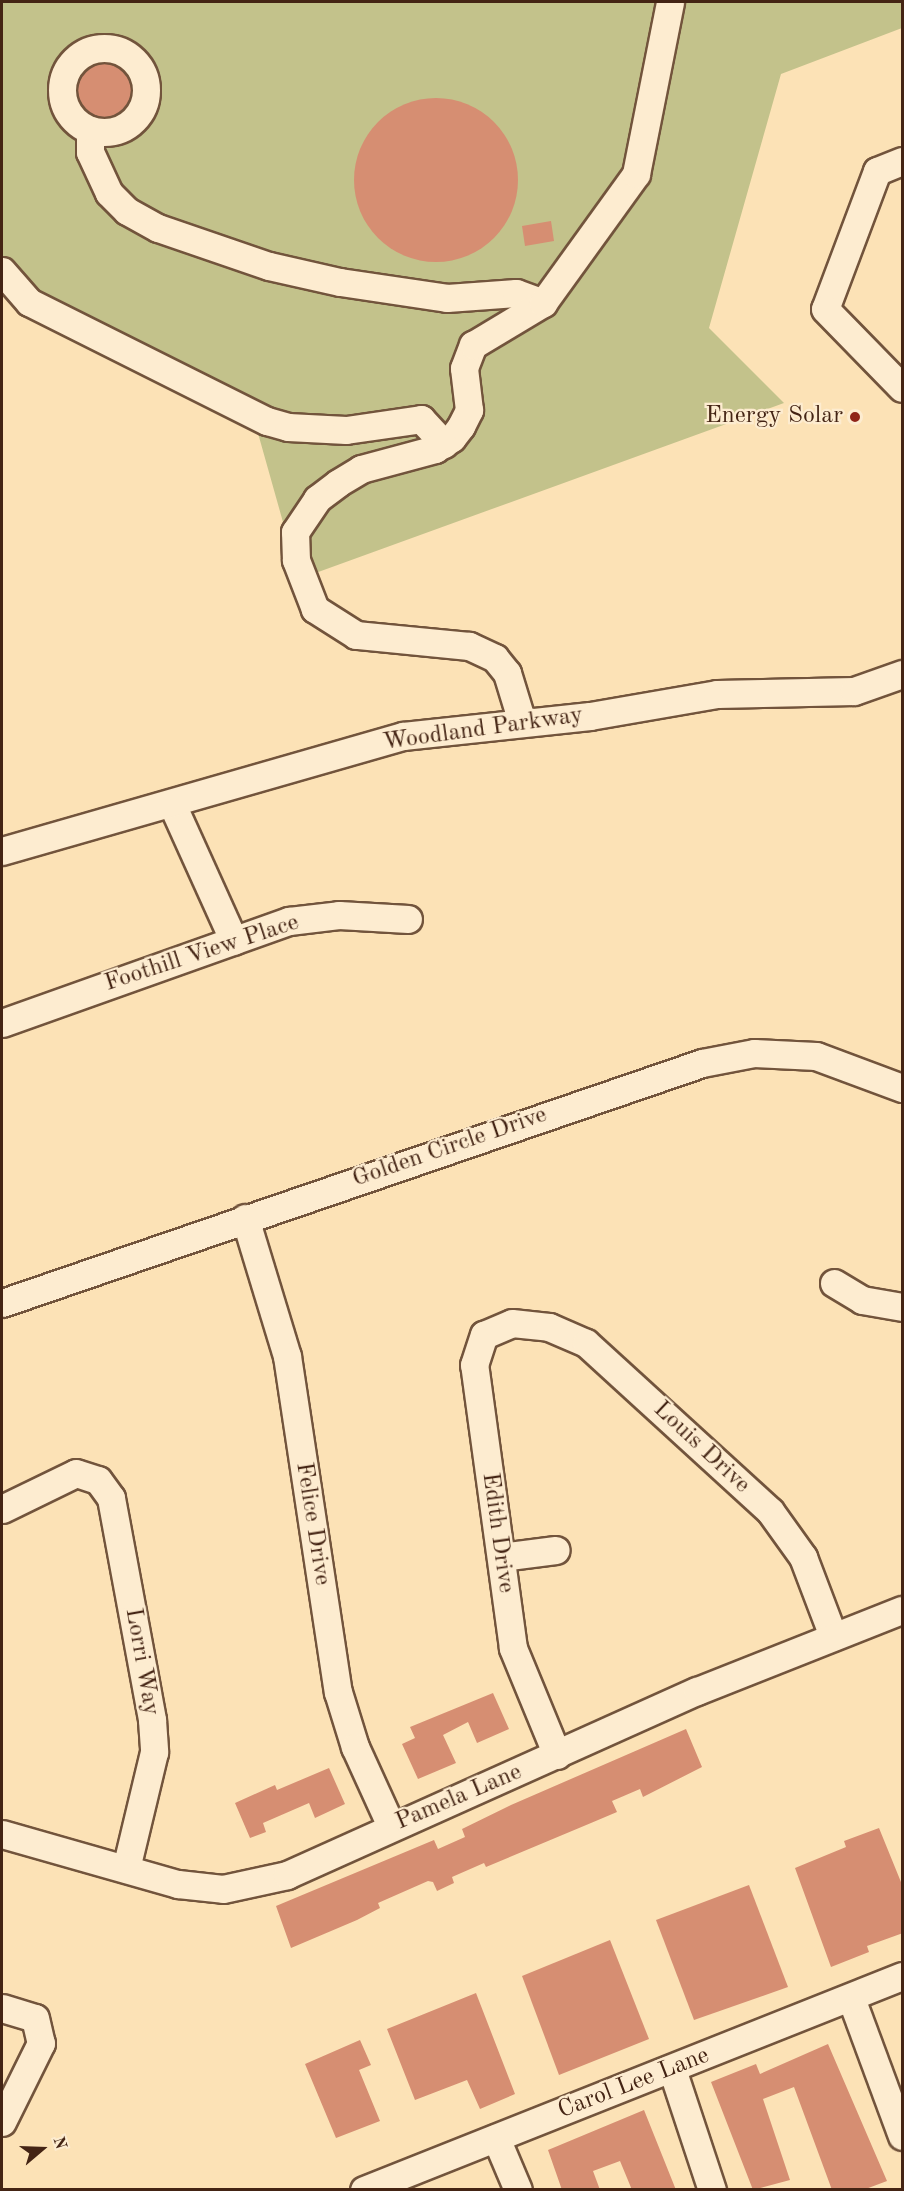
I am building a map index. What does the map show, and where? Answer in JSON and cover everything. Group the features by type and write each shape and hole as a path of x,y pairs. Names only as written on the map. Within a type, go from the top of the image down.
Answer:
{"street":[{"path":"522,722 507,673 495,658 469,646 356,635 315,609 305,592 296,560 295,532 317,499 361,469 444,444 457,432 469,410 464,368 473,345 543,303 636,174 669,2"},
{"path":"90,130 90,152 109,193 127,211 167,231 269,266 392,292 447,298 516,294 543,303"},
{"path":"903,160 878,171 825,309 903,388"},
{"path":"2,271 29,302 267,421 288,427 346,430 421,419 444,444"},
{"name":"Woodland Parkway","path":"2,851 403,736 591,716 717,694 854,691 903,674"},
{"path":"172,804 234,941"},
{"name":"Foothill View Place","path":"2,1023 289,921 339,915 408,919"},
{"name":"Golden Circle Drive","path":"2,1303 245,1218 713,1060 754,1053 816,1056 903,1088"},
{"name":"Felice Drive","path":"245,1218 287,1356 338,1692 355,1747 391,1826"},
{"path":"834,1283 862,1300 903,1307"},
{"name":"Edith Drive","path":"512,1323 484,1335 474,1365 513,1648 557,1755"},
{"name":"Louis Drive","path":"512,1323 549,1327 586,1342 770,1511 803,1557 833,1636"},
{"name":"Lorri Way","path":"2,1509 76,1473 98,1480 111,1498 152,1720 154,1752 126,1869"},
{"path":"501,1557 556,1550"},
{"name":"Pamela Lane","path":"2,1834 178,1884 223,1889 287,1875 391,1826 557,1755 697,1691 903,1610"},
{"name":"Carol Lee Lane","path":"364,2190 903,1976"},
{"path":"851,1998 903,2136"},
{"path":"2,2008 35,2018 41,2043 2,2122"},
{"path":"672,2068 712,2190"},
{"path":"496,2138 518,2190"}],"shaded area":[{"path":"2,2 902,2 902,28 781,74 709,328 784,403 299,579 252,412 2,273"}],"building":[{"path":"100,57 122,61 131,69 139,89 133,111 115,124 105,125 91,114 82,117 71,99 73,76 80,67"},
{"path":"436,98 452,99 467,104 494,122 512,149 517,164 517,196 512,211 494,238 467,256 452,261 436,262 420,261 405,256 378,238 360,211 355,196 354,180 355,164 360,149 378,122 405,104 420,99"},
{"path":"551,221 554,241 525,246 522,226"},
{"path":"493,1693 509,1729 477,1743 468,1722 443,1735 456,1763 418,1779 402,1744 415,1738 410,1727"},
{"path":"686,1729 702,1767 643,1797 640,1789 612,1801 617,1812 486,1867 484,1863 452,1877 454,1883 437,1891 433,1882 428,1881 378,1903 380,1908 357,1920 291,1948 276,1906 434,1840 438,1849 465,1837 462,1829 511,1805"},
{"path":"329,1768 345,1804 315,1818 309,1803 263,1823 266,1832 250,1838 235,1803 275,1785 277,1790"},
{"path":"879,1828 903,1887 903,1933 867,1946 869,1952 831,1967 795,1868 846,1847 844,1841"},
{"path":"749,1885 788,1987 694,2020 656,1920"},
{"path":"610,1940 649,2039 559,2075 522,1976"},
{"path":"476,1993 515,2094 480,2109 467,2080 415,2100 387,2029"},
{"path":"360,2040 371,2065 359,2070 380,2121 336,2138 305,2064"},
{"path":"828,2044 887,2181 863,2190 832,2190 794,2087 763,2099 790,2180 753,2190 711,2082 756,2064 760,2074"},
{"path":"644,2110 676,2190 632,2190 620,2161 593,2171 600,2190 562,2190 548,2150"}],"place":[{"name":"Energy Solar","path":"855,417"}]}
